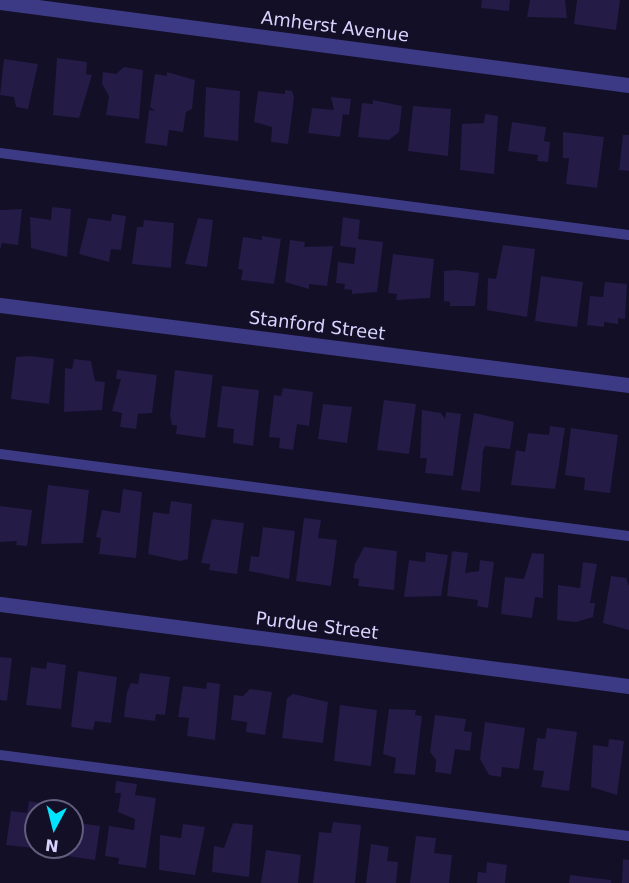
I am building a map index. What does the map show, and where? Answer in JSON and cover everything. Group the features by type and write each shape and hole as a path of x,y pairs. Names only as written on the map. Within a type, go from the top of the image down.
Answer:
{"street":[{"name":"Amherst Avenue","path":"0,2 629,85"},
{"name":"Stanford Street","path":"0,305 629,385"},
{"name":"Purdue Street","path":"0,604 629,686"}],"lane":[{"path":"0,153 629,235"},
{"path":"0,454 629,536"},
{"path":"0,755 629,836"}],"building":[{"path":"482,0 510,0 509,11 481,8"},
{"path":"530,0 565,0 567,18 527,17"},
{"path":"577,0 620,0 616,30 574,24"},
{"path":"57,58 87,62 86,74 92,75 79,118 53,115"},
{"path":"4,59 38,64 28,109 16,107 14,97 0,95"},
{"path":"124,67 143,70 139,119 106,115 109,96 102,84 103,72 116,74"},
{"path":"167,72 195,80 192,109 186,112 183,132 169,130 167,146 145,143 149,110 155,111 150,107 155,74 167,76"},
{"path":"206,87 240,91 238,141 204,137"},
{"path":"285,90 292,91 294,98 288,144 271,142 272,127 254,122 258,91 285,94"},
{"path":"331,97 351,99 349,115 343,114 340,137 308,133 312,108 334,110"},
{"path":"373,100 402,106 399,132 389,140 358,137 362,103 373,104"},
{"path":"413,106 451,109 448,156 408,151"},
{"path":"485,114 498,116 494,174 460,170 462,124 484,123"},
{"path":"512,122 546,127 544,141 550,142 548,162 537,161 538,155 508,151"},
{"path":"563,132 604,137 597,188 566,184 569,158 563,158"},
{"path":"623,135 629,135 629,171 619,170"},
{"path":"52,207 71,209 67,257 31,248 30,217 51,220"},
{"path":"22,209 18,245 2,243 0,250 0,210"},
{"path":"112,214 126,216 121,250 111,249 109,262 79,254 88,218 111,221"},
{"path":"343,217 360,220 358,239 383,242 377,292 352,294 352,290 344,289 345,284 336,283 338,262 354,264 356,248 340,246"},
{"path":"198,218 213,220 207,267 185,264"},
{"path":"144,220 174,223 171,268 132,264 137,227 143,227"},
{"path":"262,236 281,239 274,284 241,280 243,270 238,269 243,237 262,240"},
{"path":"290,240 305,242 304,247 333,246 327,286 309,284 309,289 285,282"},
{"path":"503,245 535,249 527,317 487,310 488,278 496,279"},
{"path":"393,254 434,259 430,298 396,300 397,294 388,293"},
{"path":"444,271 479,273 475,306 450,306 450,302 444,301"},
{"path":"541,276 583,282 577,327 535,321"},
{"path":"605,282 627,284 625,319 618,318 618,324 604,322 604,327 587,325 590,296 603,297"},
{"path":"16,357 54,359 49,404 11,399"},
{"path":"74,359 91,361 95,381 105,382 102,410 64,412 65,368 72,369"},
{"path":"117,370 157,375 152,413 138,414 136,429 120,427 122,413 112,411 121,379 116,379"},
{"path":"175,370 213,375 205,438 176,434 177,425 172,425 170,415"},
{"path":"222,386 259,390 253,446 233,443 234,429 217,427"},
{"path":"283,388 313,392 309,426 297,424 293,450 279,448 280,438 269,437 274,395 281,396"},
{"path":"384,400 416,404 409,454 377,450"},
{"path":"323,404 352,407 347,443 318,439"},
{"path":"422,410 441,413 445,419 446,412 461,414 453,476 425,473 427,458 420,458"},
{"path":"474,413 514,422 510,449 485,446 480,492 461,490"},
{"path":"550,426 565,428 555,489 511,485 516,450 525,452 528,433 549,435"},
{"path":"571,428 618,435 610,493 584,490 585,478 565,475"},
{"path":"48,485 89,490 83,543 41,544"},
{"path":"123,489 142,492 136,558 99,554 101,538 96,537 102,510 120,513"},
{"path":"171,501 192,504 188,559 180,561 148,554 153,512 169,514"},
{"path":"0,506 32,510 27,546 16,545 17,541 0,542"},
{"path":"304,518 321,520 318,538 337,540 331,586 296,581"},
{"path":"212,519 244,523 237,574 209,570 210,564 201,563"},
{"path":"263,527 295,531 289,579 249,571 251,556 259,557"},
{"path":"364,547 397,551 394,590 358,586 359,579 353,578 355,564"},
{"path":"452,551 468,553 465,573 479,571 480,560 494,562 488,608 477,606 478,600 447,596"},
{"path":"426,552 448,555 441,596 404,597 409,560 425,562"},
{"path":"532,553 544,554 543,598 535,597 532,618 501,614 505,577 524,579"},
{"path":"583,562 597,564 590,603 595,603 593,617 576,622 557,620 558,585 580,588"},
{"path":"611,576 626,578 629,586 629,630 603,623"},
{"path":"0,657 12,658 7,701 0,700"},
{"path":"47,662 66,665 61,709 26,705 31,667 46,669"},
{"path":"78,671 117,677 111,723 95,721 93,730 71,727"},
{"path":"140,673 170,677 165,715 156,714 155,721 124,717 127,692 131,683 138,684"},
{"path":"207,682 220,684 215,740 187,736 189,718 178,717 183,686 206,689"},
{"path":"250,689 272,692 265,735 246,732 247,722 231,720 234,695 243,696"},
{"path":"293,694 328,702 323,743 282,738 287,698"},
{"path":"340,705 377,710 371,766 334,761"},
{"path":"389,709 416,710 415,715 422,716 415,775 394,773 396,758 383,754"},
{"path":"435,715 466,719 464,731 472,732 470,751 455,749 451,774 435,772 436,760 430,752"},
{"path":"485,722 525,728 519,769 502,767 501,777 489,775 480,759"},
{"path":"547,728 577,732 569,791 541,787 544,771 533,770 537,738 545,739"},
{"path":"609,739 624,741 617,795 591,787 593,745 608,747"},
{"path":"116,781 137,784 135,795 156,798 146,868 118,864 119,858 105,856 109,826 134,830 135,819 118,812 121,793 115,793"},
{"path":"11,811 24,813 24,847 6,845"},
{"path":"333,822 361,825 355,883 313,883 319,832 331,833"},
{"path":"233,823 253,825 249,877 212,872 214,846 224,848"},
{"path":"84,824 100,826 95,860 84,858"},
{"path":"183,824 205,827 195,875 159,870 160,835 181,838"},
{"path":"416,836 436,838 434,853 452,855 449,883 410,883"},
{"path":"371,844 389,847 387,861 398,862 396,883 366,883"},
{"path":"266,850 301,855 298,883 261,883"},
{"path":"623,859 629,860 629,883 622,883"},
{"path":"487,862 507,865 505,883 477,883 478,872 486,873"},
{"path":"570,875 611,880 611,883 569,883"}]}
